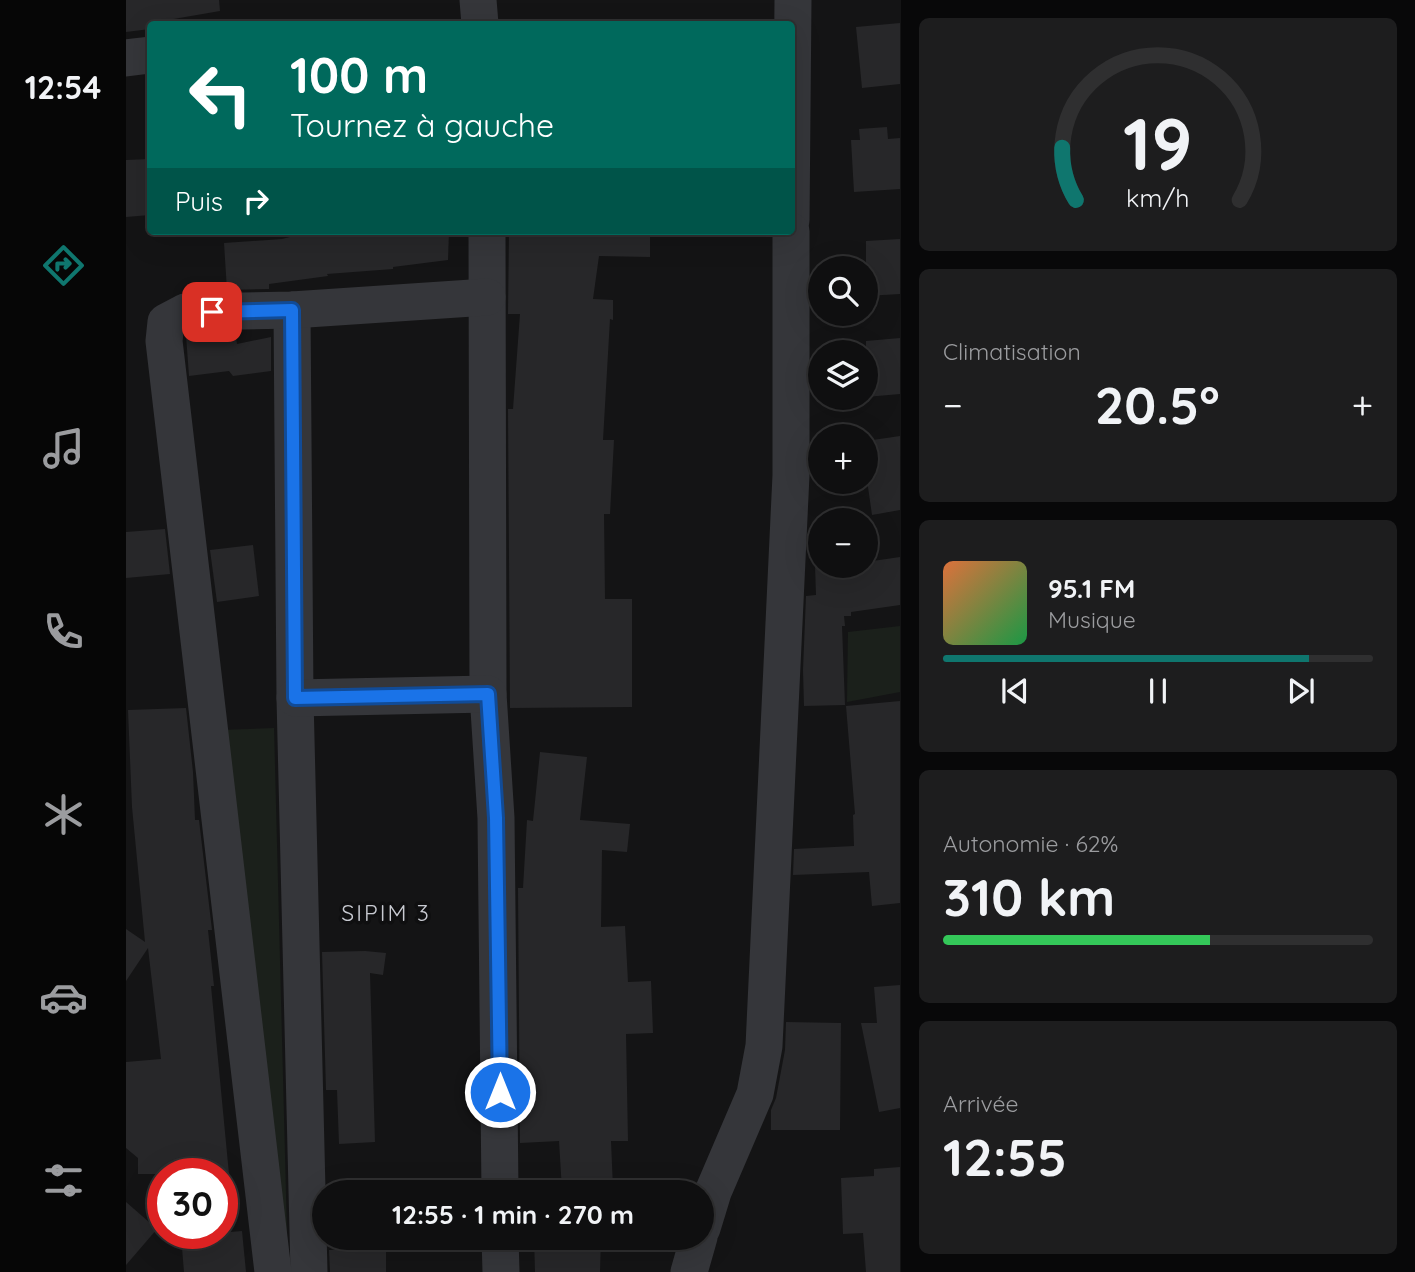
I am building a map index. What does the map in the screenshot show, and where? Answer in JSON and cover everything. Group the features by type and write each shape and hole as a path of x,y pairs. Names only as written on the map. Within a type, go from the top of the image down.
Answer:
{"street":[{"path":"478,0 480,21"},
{"path":"793,0 793,21"},
{"path":"126,58 147,55"},
{"path":"486,235 488,694 496,831 500,1180"},
{"path":"714,1190 755,1094 764,1046 791,475 791,235"},
{"path":"273,1272 164,341 166,322 185,313 292,310 488,298"},
{"path":"292,310 295,698 309,1272"},
{"path":"295,698 488,694"},
{"path":"500,1250 501,1272"},
{"path":"690,1272 696,1250"}],"shaded area":[{"path":"900,626 900,692 847,702 848,632"},
{"path":"274,728 288,1272 220,730"}],"building":[{"path":"126,0 219,0 220,11 147,21 147,29 126,32"},
{"path":"900,23 900,84 862,88 856,27"},
{"path":"887,127 888,139 900,138 900,189 854,192 851,140 860,140 859,129"},
{"path":"147,159 147,215 126,217 126,160"},
{"path":"298,235 449,235 448,260 393,269 327,274 328,276 269,284 269,289 227,290 224,243 282,239"},
{"path":"509,235 650,235 650,257 599,256 593,299 613,300 603,440 614,440 610,514 604,514 605,599 632,599 632,707 510,708 508,409 513,409 520,314 508,314"},
{"path":"900,239 900,294 878,295 878,256 866,256 866,241"},
{"path":"235,332 237,344 271,337 271,371 233,376 229,371 189,376 186,335"},
{"path":"900,338 900,394 878,396 877,340"},
{"path":"900,436 900,510 878,514 878,508 871,508 869,494 878,494 878,439"},
{"path":"165,529 170,574 126,578 126,532"},
{"path":"253,545 259,596 217,602 210,550"},
{"path":"900,557 900,605 851,612 851,616 844,616 845,626 842,626 845,705 804,706 806,596 816,595 815,578 878,578 878,560"},
{"path":"900,701 900,903 872,906 869,872 793,875 794,849 854,846 855,814 846,706"},
{"path":"186,708 195,820 199,820 212,930 208,930 214,986 211,986 227,1158 147,1158 147,1174 138,1174 138,1158 126,1148 126,1062 161,1059 148,948 126,981 126,929 145,942 132,807 128,710"},
{"path":"540,752 587,757 580,820 630,824 627,852 602,850 601,927 625,926 628,982 651,981 653,1033 626,1034 628,1141 611,1141 613,1180 561,1180 559,1141 520,1143 518,888 523,888 527,820 533,821"},
{"path":"322,952 386,953 383,975 370,973 375,1142 339,1144 337,1090 326,1090"},
{"path":"900,985 900,1108 879,1112 861,1023 877,1023 874,987"},
{"path":"786,1022 841,1023 840,1130 771,1130 771,1110 776,1098 785,1050"},
{"path":"900,1167 900,1272 866,1272 863,1233 843,1234 841,1178 874,1176 874,1169"},
{"path":"126,1202 147,1220 147,1241 126,1265"},
{"path":"238,1231 242,1231 246,1272 184,1272 182,1249 238,1249"},
{"path":"329,1250 386,1250 386,1272 330,1272"},
{"path":"534,1250 601,1250 600,1272 535,1272"}],"district":[{"name":"SIPIM 3","path":"386,913"}],"route":[{"path":"212,312 292,310 295,698 488,694 496,818 500,1092"}]}
